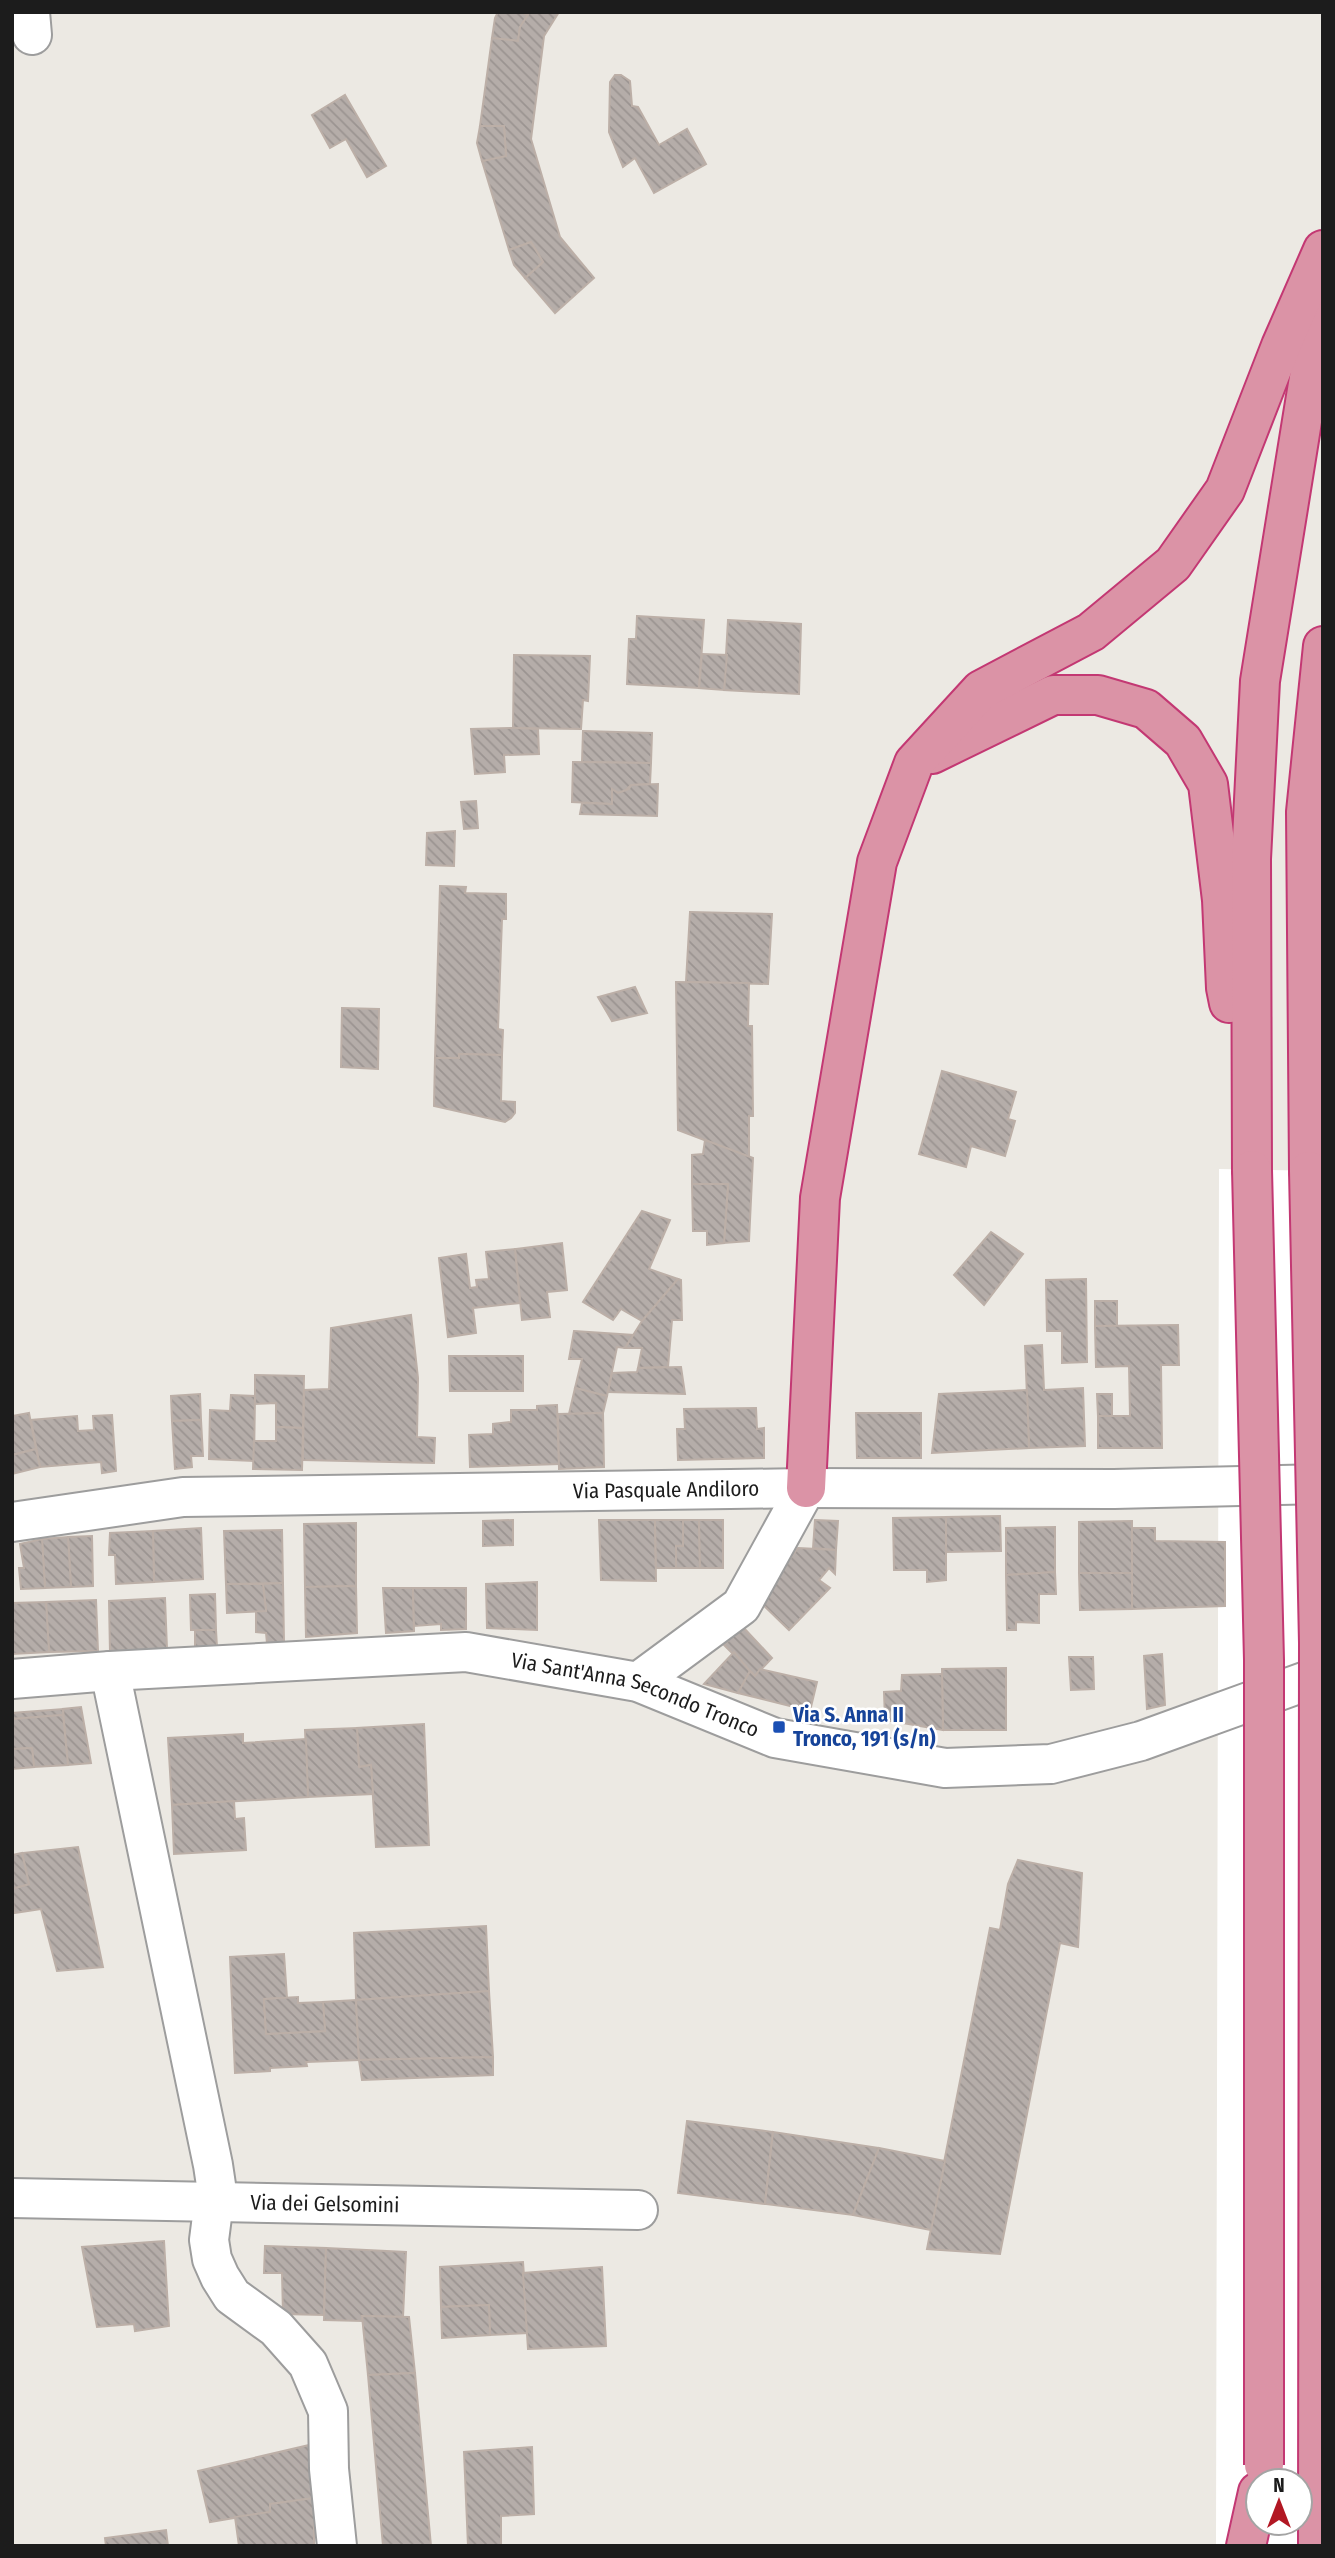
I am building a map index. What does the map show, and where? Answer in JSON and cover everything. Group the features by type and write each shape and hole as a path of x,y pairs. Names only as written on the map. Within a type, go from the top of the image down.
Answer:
{"highway":[{"path":"806,1488 820,1198 877,862 914,763 981,690 1091,632 1173,564 1225,490 1281,346 1323,250"},
{"path":"1262,2467 1264,1660 1252,1170 1251,859 1260,681 1323,291"},
{"path":"1318,2546 1319,1643 1309,1171 1306,813 1323,646"},
{"path":"914,763 1053,695 1098,695 1146,709 1184,741 1208,784 1222,900 1226,988 1252,1118"},
{"path":"1309,1171 1323,1076"}],"street":[{"name":"Via Pasquale Andiloro","path":"12,1522 183,1497 806,1488 1114,1489 1323,1484"},
{"path":"638,1682 741,1606 806,1488"},
{"name":"Via Sant'Anna Secondo Tronco","path":"12,1679 110,1671 466,1652 638,1682 775,1738 945,1768 1051,1764 1141,1741 1323,1675"},
{"path":"110,1671 213,2165 216,2185 209,2240 212,2259 232,2295 276,2328 308,2364 328,2411 329,2469 337,2546"},
{"name":"Via dei Gelsomini","path":"12,2198 638,2210"}],"pier":[{"path":"1219,1169 1323,1171 1322,2546 1216,2546"}],"building":[{"path":"498,12 522,12 528,15 520,27 518,41 492,38"},
{"path":"522,12 559,12 544,36 531,139 560,237 594,278 555,313 525,278 543,262 531,242 509,250 482,161 506,156 504,126 480,126 492,38 518,41 520,27 528,15"},
{"path":"615,75 621,75 630,81 632,106 638,107 659,145 687,129 706,164 654,193 635,158 623,167 609,132 610,82"},
{"path":"345,95 386,166 367,177 346,139 330,148 312,115"},
{"path":"480,126 504,126 506,156 482,161 477,143"},
{"path":"531,242 543,262 525,278 514,265 509,250"},
{"path":"637,616 704,620 699,688 627,684 629,639 636,639"},
{"path":"728,620 801,624 799,694 724,690"},
{"path":"702,654 727,655 724,690 699,688"},
{"path":"514,655 590,656 588,701 583,700 581,729 513,728"},
{"path":"471,729 538,729 539,754 504,755 505,772 475,774"},
{"path":"583,731 652,733 651,763 582,762"},
{"path":"573,762 651,763 650,784 631,785 624,792 618,793 612,789 612,804 572,802"},
{"path":"658,784 657,816 580,814 582,803 612,804 612,789 618,793 629,789 631,785"},
{"path":"476,801 478,828 464,829 461,802"},
{"path":"455,831 454,866 426,865 427,833"},
{"path":"440,886 466,887 465,893 506,894 506,919 502,919 498,1029 503,1030 502,1055 459,1054 459,1058 435,1058"},
{"path":"690,912 772,914 768,984 686,982"},
{"path":"676,982 749,983 748,1026 752,1026 753,1116 749,1116 749,1157 678,1130"},
{"path":"635,987 647,1013 612,1021 598,997"},
{"path":"342,1008 379,1009 378,1069 341,1067"},
{"path":"459,1054 502,1055 501,1101 515,1102 515,1113 511,1118 505,1122 434,1106 435,1058 459,1058"},
{"path":"942,1071 1016,1092 1008,1119 1015,1121 1005,1156 971,1146 966,1167 919,1154"},
{"path":"705,1140 753,1158 749,1241 724,1243 728,1184 692,1184 692,1155 703,1154"},
{"path":"692,1184 728,1184 724,1243 707,1245 707,1231 693,1231"},
{"path":"642,1211 670,1220 649,1269 678,1279 642,1321 621,1309 613,1320 583,1302"},
{"path":"991,1232 1023,1254 984,1305 954,1275"},
{"path":"562,1243 567,1290 547,1292 550,1317 522,1320 515,1249"},
{"path":"515,1249 520,1303 473,1308 476,1333 448,1337 439,1258 466,1254 470,1288 477,1287 476,1280 489,1279 486,1252"},
{"path":"678,1279 681,1280 682,1320 672,1320 668,1367 638,1368 642,1348 625,1348 642,1321"},
{"path":"1086,1279 1087,1362 1062,1363 1062,1331 1047,1331 1046,1280"},
{"path":"1095,1301 1117,1301 1117,1326 1095,1326"},
{"path":"411,1315 418,1378 417,1437 435,1438 434,1463 303,1460 304,1390 329,1389 331,1328"},
{"path":"1178,1325 1179,1365 1161,1365 1162,1448 1098,1448 1098,1416 1130,1416 1129,1366 1096,1367 1095,1326"},
{"path":"574,1331 633,1335 625,1348 617,1347 607,1396 575,1388 582,1359 569,1359"},
{"path":"1042,1345 1044,1390 1083,1388 1085,1446 1029,1448 1025,1346"},
{"path":"449,1356 523,1356 523,1391 450,1391"},
{"path":"681,1367 685,1394 608,1392 612,1373 637,1372 638,1368"},
{"path":"255,1375 304,1376 303,1428 276,1427 276,1403 255,1404"},
{"path":"575,1388 607,1396 603,1413 569,1414"},
{"path":"1027,1390 1029,1448 932,1453 939,1394"},
{"path":"200,1394 201,1420 172,1421 171,1396"},
{"path":"1097,1394 1112,1394 1112,1416 1098,1416"},
{"path":"231,1395 255,1396 254,1461 209,1459 210,1410 230,1411"},
{"path":"557,1405 559,1464 470,1467 469,1435 493,1434 493,1424 511,1422 511,1410 537,1410 537,1406"},
{"path":"756,1408 757,1429 764,1428 764,1458 678,1460 677,1429 685,1429 684,1409"},
{"path":"29,1413 36,1449 12,1455 12,1416"},
{"path":"603,1413 604,1467 559,1469 558,1414"},
{"path":"856,1413 921,1413 921,1458 857,1458"},
{"path":"112,1415 116,1471 102,1473 101,1462 40,1467 31,1420 77,1416 78,1431 94,1430 93,1416"},
{"path":"201,1420 203,1456 191,1456 192,1467 175,1469 172,1421"},
{"path":"276,1427 303,1428 302,1470 253,1469 254,1441 276,1441"},
{"path":"36,1449 40,1467 12,1474 12,1455"},
{"path":"1000,1516 1001,1551 946,1552 946,1517"},
{"path":"946,1517 946,1580 927,1582 927,1570 894,1570 893,1518"},
{"path":"513,1520 513,1545 483,1546 483,1521"},
{"path":"599,1520 655,1520 656,1581 601,1580"},
{"path":"655,1520 683,1520 683,1546 676,1546 676,1568 656,1568"},
{"path":"683,1520 699,1520 700,1568 676,1568 676,1546 683,1546"},
{"path":"699,1520 723,1520 723,1568 700,1568"},
{"path":"815,1520 838,1521 836,1550 813,1548"},
{"path":"1132,1521 1132,1573 1079,1573 1079,1522"},
{"path":"356,1523 356,1586 305,1587 304,1524"},
{"path":"1055,1527 1055,1572 1006,1575 1006,1528"},
{"path":"201,1528 203,1579 154,1582 153,1531"},
{"path":"1132,1528 1155,1528 1155,1541 1225,1542 1225,1606 1132,1609"},
{"path":"282,1530 283,1583 226,1584 224,1531"},
{"path":"153,1531 154,1582 116,1584 115,1555 109,1555 110,1533"},
{"path":"92,1536 93,1586 71,1587 68,1537"},
{"path":"68,1537 71,1587 45,1588 42,1539"},
{"path":"42,1539 45,1588 21,1589 19,1568 24,1568 20,1544"},
{"path":"798,1548 836,1550 835,1574 829,1568 819,1580 830,1588 789,1630 759,1601"},
{"path":"1055,1572 1056,1594 1039,1594 1039,1623 1016,1622 1016,1630 1007,1630 1006,1575"},
{"path":"1079,1573 1132,1573 1132,1609 1080,1610"},
{"path":"537,1582 537,1630 487,1628 486,1584"},
{"path":"283,1583 284,1643 267,1643 266,1633 256,1632 256,1611 266,1611 263,1584"},
{"path":"226,1584 263,1584 266,1611 227,1613"},
{"path":"356,1586 357,1633 306,1637 305,1587"},
{"path":"383,1588 413,1588 414,1631 386,1633"},
{"path":"413,1588 466,1588 466,1629 441,1630 441,1624 414,1626"},
{"path":"215,1594 216,1630 191,1630 190,1595"},
{"path":"165,1598 167,1649 110,1652 109,1601"},
{"path":"96,1600 98,1651 49,1652 46,1602"},
{"path":"46,1602 49,1652 12,1654 12,1603"},
{"path":"742,1626 772,1658 755,1676 724,1645"},
{"path":"195,1630 216,1630 217,1647 195,1648"},
{"path":"734,1652 750,1671 738,1693 704,1684"},
{"path":"1162,1654 1165,1705 1147,1709 1144,1656"},
{"path":"1069,1657 1093,1657 1094,1689 1071,1690"},
{"path":"1006,1668 1006,1730 943,1730 942,1669"},
{"path":"760,1669 817,1682 810,1711 738,1693 750,1671 755,1676"},
{"path":"942,1674 943,1730 885,1720 884,1692 901,1691 902,1675"},
{"path":"81,1707 91,1763 68,1765 63,1709"},
{"path":"63,1709 63,1715 12,1719 12,1713"},
{"path":"63,1715 68,1765 34,1767 32,1748 12,1749 12,1719"},
{"path":"424,1724 429,1845 376,1847 371,1765 359,1767 357,1728"},
{"path":"357,1728 359,1767 371,1765 373,1794 308,1797 305,1730"},
{"path":"243,1734 243,1743 306,1739 308,1797 172,1805 168,1738"},
{"path":"32,1748 34,1767 12,1769 12,1749"},
{"path":"234,1801 235,1819 244,1818 246,1850 174,1854 172,1805"},
{"path":"78,1847 103,1967 57,1971 41,1909 14,1913 12,1889 29,1884 22,1853"},
{"path":"22,1853 29,1884 12,1889 12,1855"},
{"path":"1018,1860 1082,1873 1078,1947 1060,1943 1000,2254 927,2249 990,1928 1000,1930 1008,1884"},
{"path":"486,1926 489,1991 356,2000 354,1933"},
{"path":"284,1954 287,1998 264,1999 266,2034 325,2031 323,2002 356,2000 359,2060 306,2062 307,2066 235,2073 230,1957"},
{"path":"489,1991 493,2057 359,2060 356,2000"},
{"path":"298,1997 298,2003 323,2002 325,2031 266,2034 264,1999"},
{"path":"493,2057 493,2075 362,2080 359,2060"},
{"path":"687,2121 773,2132 765,2204 678,2193"},
{"path":"773,2132 879,2148 853,2215 765,2204"},
{"path":"879,2148 945,2161 931,2230 853,2215"},
{"path":"164,2241 169,2326 135,2331 134,2324 97,2327 82,2247"},
{"path":"265,2246 326,2248 324,2315 283,2314 282,2273 264,2273"},
{"path":"326,2248 406,2252 403,2317 362,2316 363,2321 324,2320"},
{"path":"523,2262 528,2333 490,2335 489,2305 441,2307 440,2267"},
{"path":"602,2267 606,2346 528,2349 523,2273"},
{"path":"489,2305 490,2335 442,2338 441,2307"},
{"path":"362,2316 409,2317 415,2373 368,2375"},
{"path":"415,2373 431,2546 383,2546 368,2375"},
{"path":"309,2445 314,2471 314,2498 270,2504 270,2512 210,2522 198,2471"},
{"path":"532,2447 534,2514 501,2516 501,2546 468,2546 464,2452"},
{"path":"314,2498 314,2546 239,2546 235,2517 270,2512 270,2504"},
{"path":"166,2530 168,2546 106,2546 105,2538"}],"place":[{"name":"Via S. Anna II Tronco, 191 (s/n)","path":"779,1727"}]}
